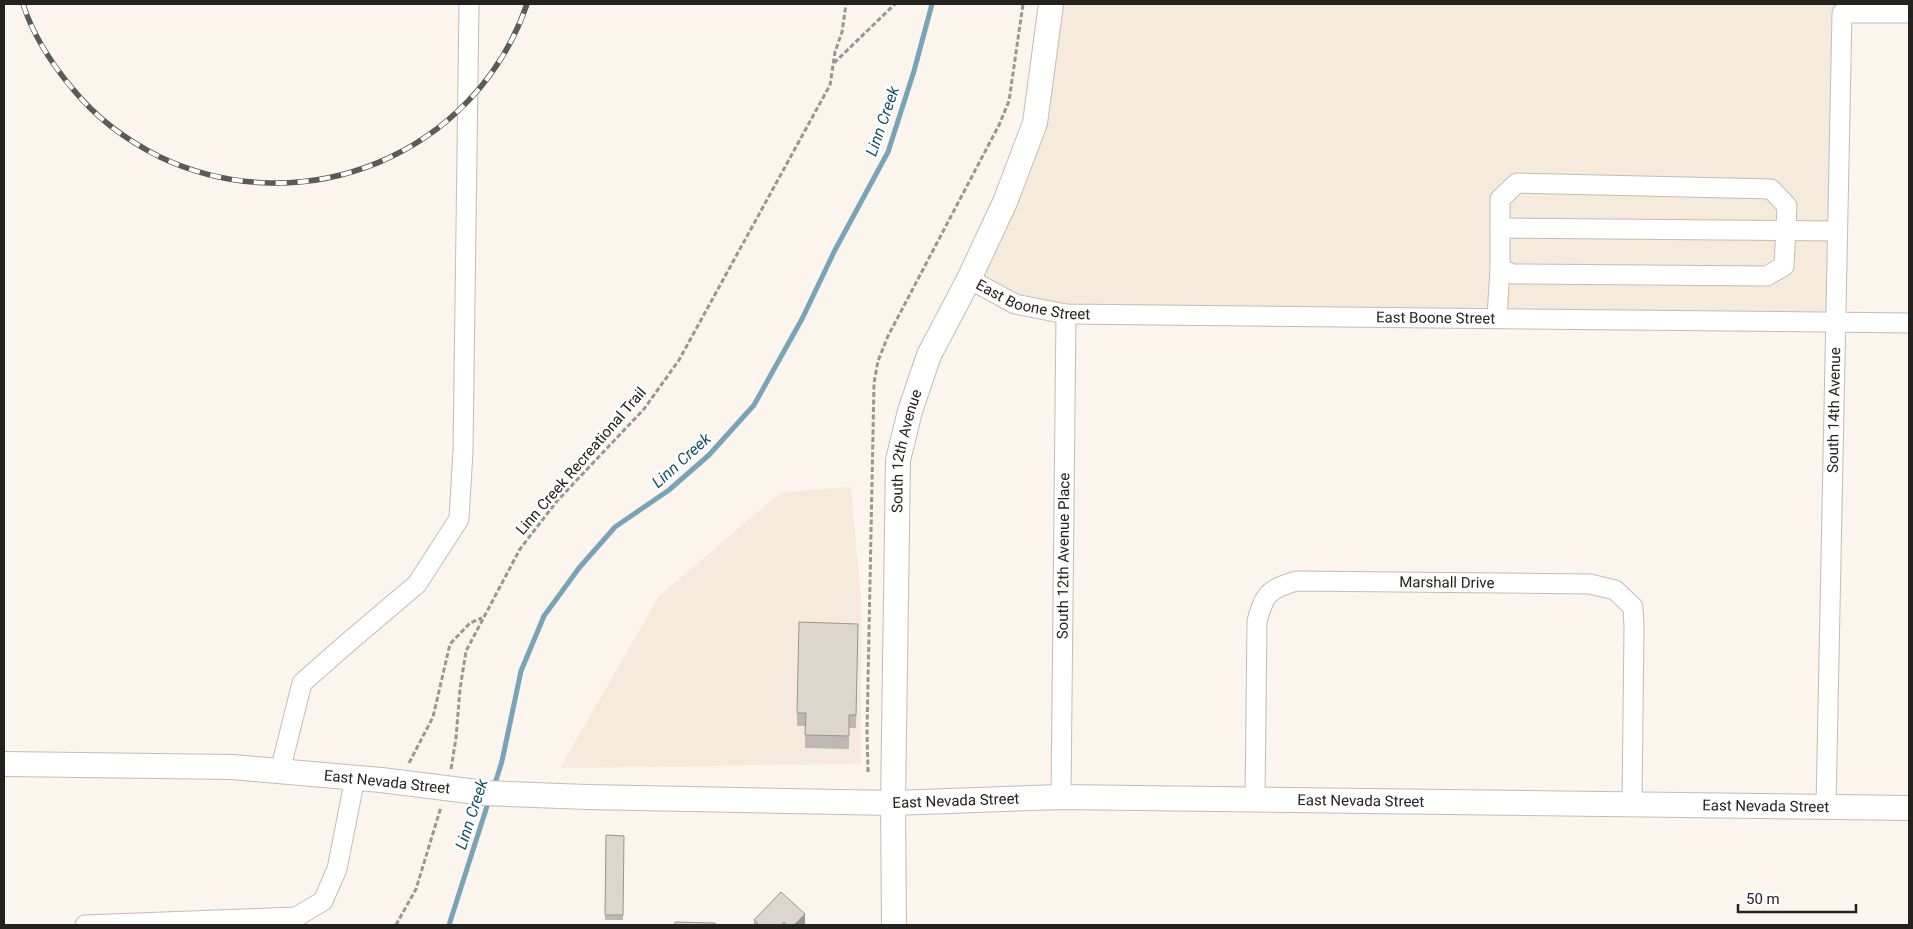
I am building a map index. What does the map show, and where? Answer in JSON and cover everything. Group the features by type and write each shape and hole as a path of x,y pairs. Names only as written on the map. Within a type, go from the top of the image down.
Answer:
{"main road":[{"name":"South 12th Avenue","path":"894,925 893,803 898,460 910,411 929,355 969,279 1005,202 1034,123 1051,4"},
{"name":"East Nevada Street","path":"4,764 232,767 381,780 485,793 588,797 893,803 1061,797 1632,806 1909,808"}],"street":[{"path":"280,771 302,683 417,584 459,519 463,451 469,4"},
{"name":"South 14th Avenue","path":"1826,806 1842,13 1909,13"},
{"path":"1497,318 1500,268 1500,199 1517,183 1771,189 1787,206 1784,266 1767,276 1512,274 1500,268"},
{"path":"1500,228 1838,231"},
{"name":"East Boone Street","path":"969,279 1015,304 1066,314 1909,322"},
{"name":"South 12th Avenue Place","path":"1061,797 1066,314"},
{"name":"Marshall Drive","path":"1255,801 1257,621 1263,600 1277,587 1296,581 1590,584 1615,590 1633,607 1632,806"},
{"path":"86,925 296,917 323,901 338,870 355,778"}],"path":[{"name":"Linn Creek Recreational Trail","path":"451,772 466,651 482,618 520,549 557,501 644,409 679,360 830,85 835,52 842,32 846,4"},
{"path":"833,64 895,4"},
{"path":"409,763 433,717 450,644 470,623 482,618"},
{"path":"396,925 416,889 442,804"}],"shaded area":[{"path":"1051,4 1909,4 1842,13 1836,322 1066,314 969,279 1005,202"},
{"path":"851,487 861,600 861,764 560,768 659,596 781,492"}],"building":[{"path":"799,622 858,624 856,715 849,715 849,736 805,735 806,713 797,713"},
{"path":"606,835 624,836 623,915 605,915"},
{"path":"781,892 805,914 794,925 787,925 784,922 781,925 759,925 754,920"},
{"path":"675,922 715,923 715,925 675,925"}],"waterway":[{"name":"Linn Creek","path":"494,787 502,761 521,671 544,616 579,568 615,527 669,490 709,455 754,405 802,319 835,250 888,152 914,71 932,4"},
{"name":"Linn Creek","path":"449,925 489,800"}],"railway":[{"path":"23,4 37,38 64,78 101,119 124,136 160,157 215,176 271,183 326,178 378,163 426,137 468,101 502,57 527,4"}]}
